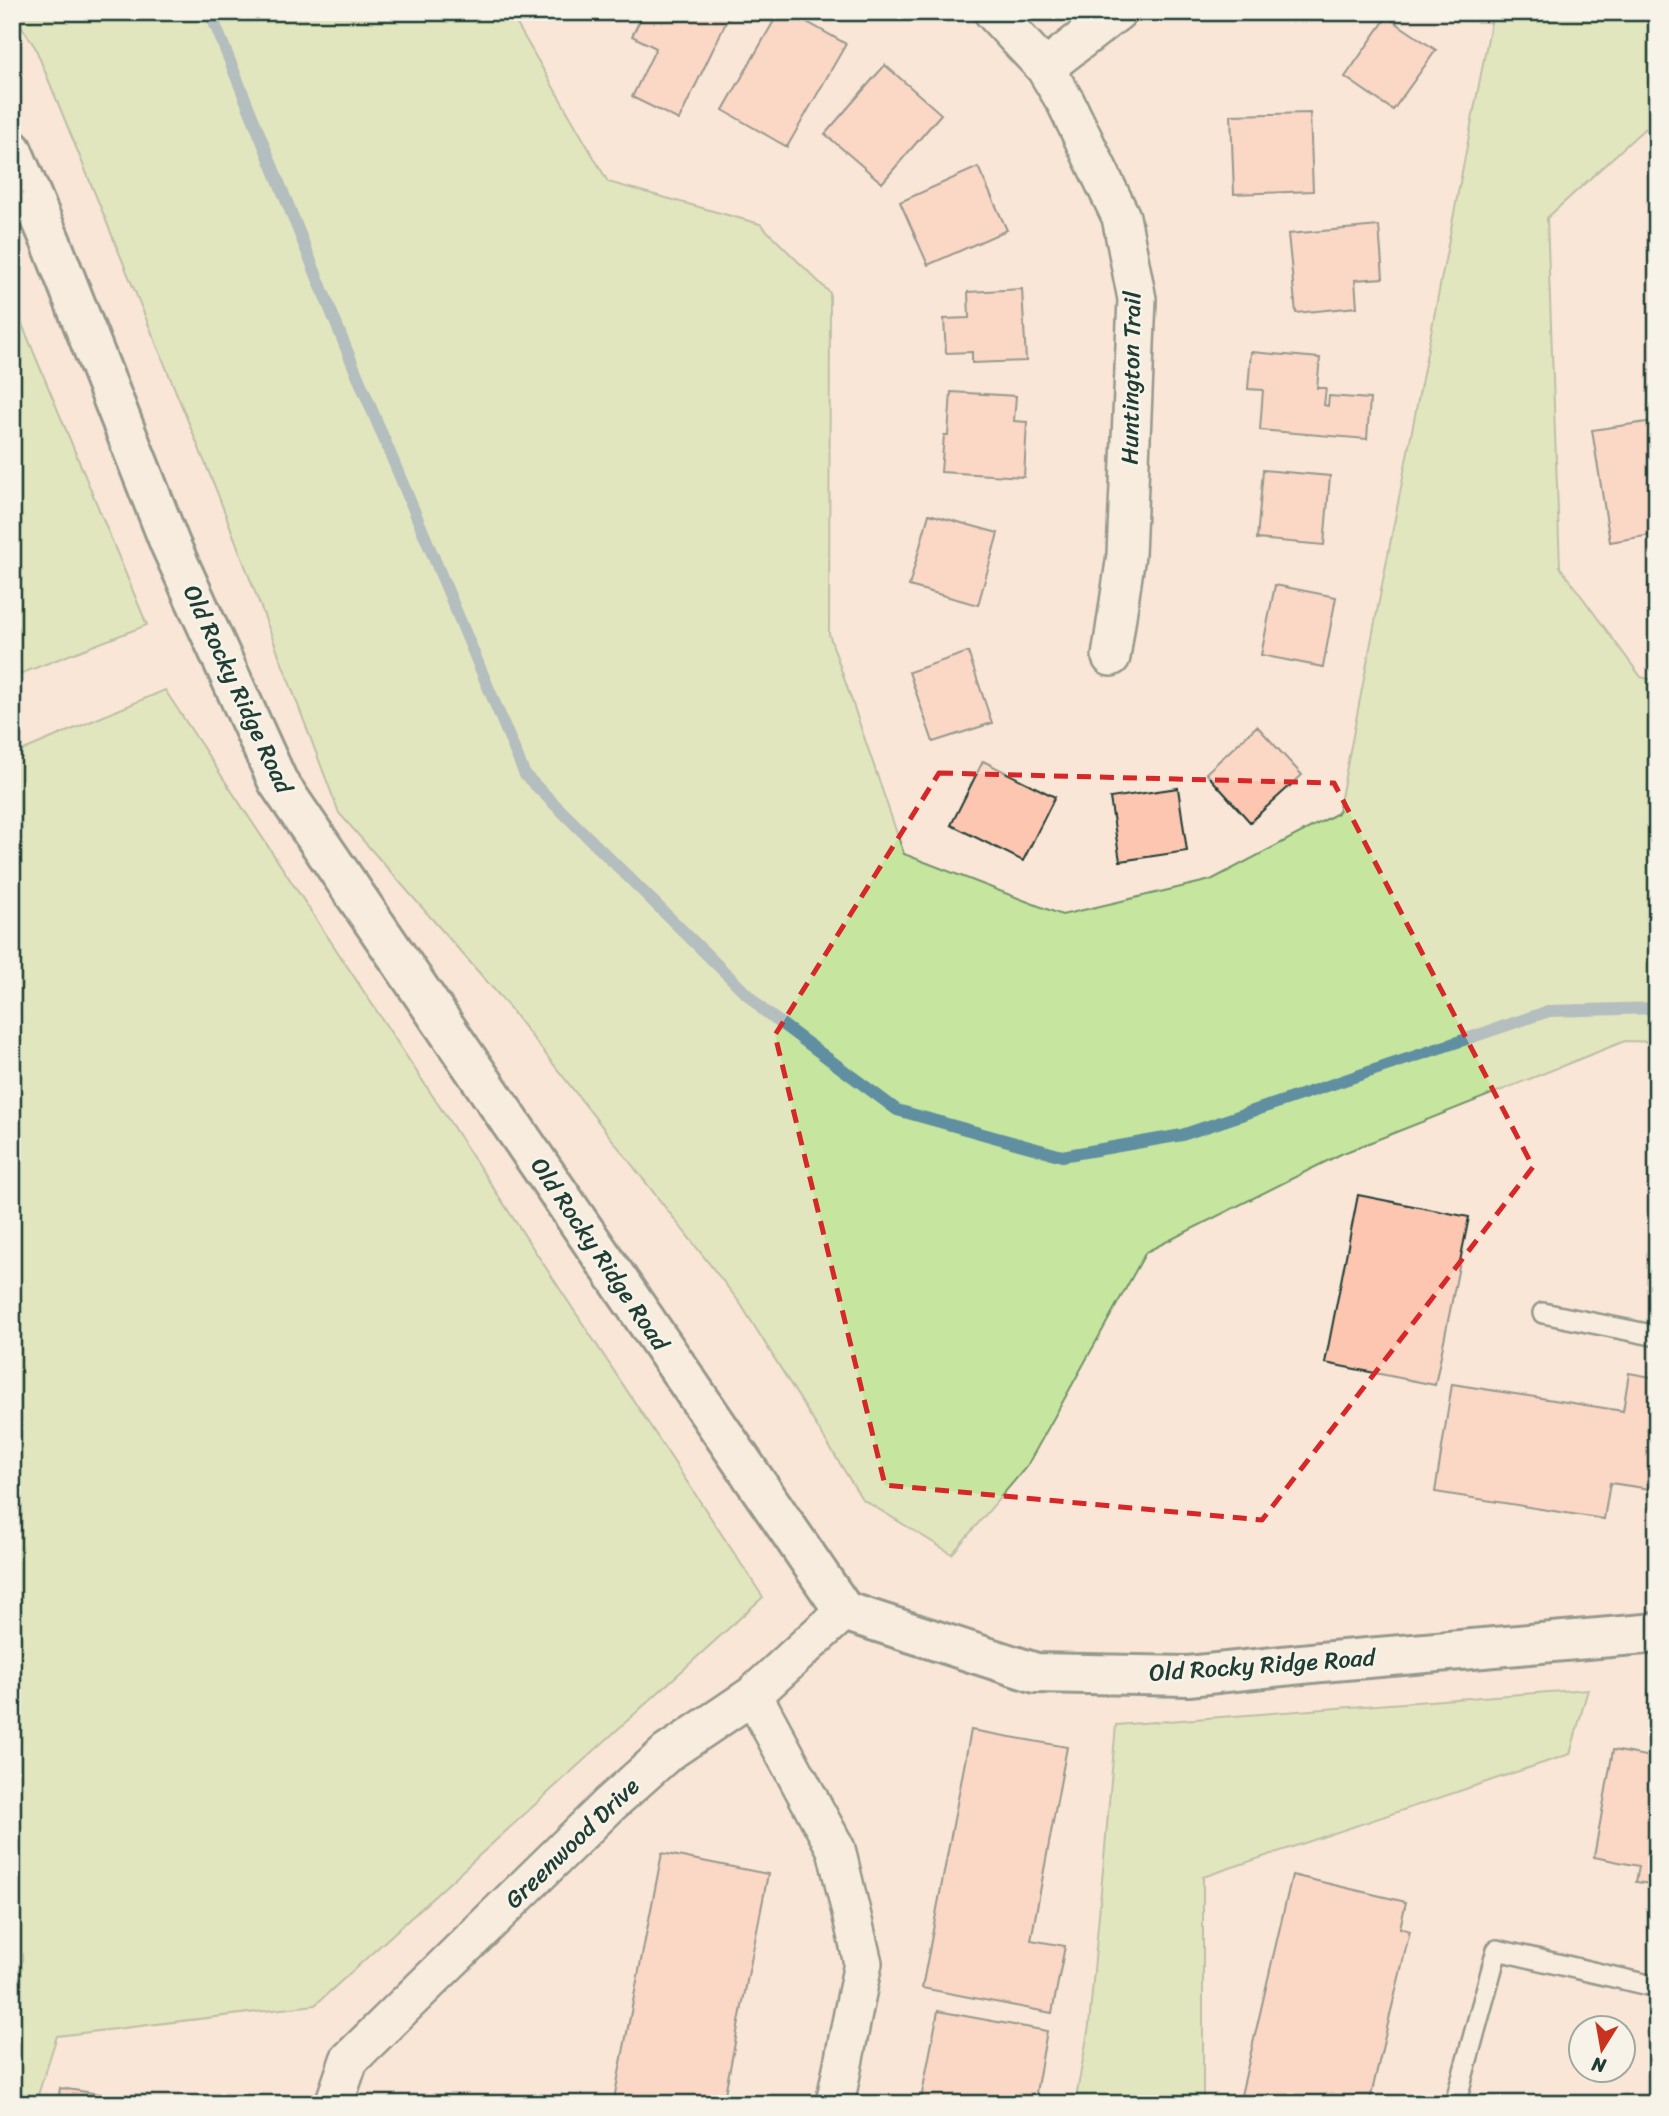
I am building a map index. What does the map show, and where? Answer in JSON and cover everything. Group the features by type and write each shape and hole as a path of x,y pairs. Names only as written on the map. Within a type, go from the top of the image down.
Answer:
{"street":[{"name":"Huntington Trail","path":"993,12 1045,68 1066,103 1121,217 1138,299 1126,555 1111,657"},
{"path":"1045,68 1117,12"},
{"name":"Old Rocky Ridge Road","path":"12,150 170,544 278,782 844,1611 1037,1673 1188,1676 1657,1633"},
{"name":"Greenwood Drive","path":"334,2104 349,2060 610,1804 667,1753 753,1695 844,1611"},
{"path":"753,1695 836,1849 863,1963 835,2104"}],"lane":[{"path":"1543,1313 1657,1336"},
{"path":"1455,2104 1497,1950 1657,1987"}],"highlighted area":[{"path":"939,773 1334,783 1533,1167 1262,1520 885,1485 775,1035"}],"green space":[{"path":"12,12 510,12 608,182 760,224 830,293 829,634 904,854 1062,915 1211,880 1338,813 1493,12 1657,12 1657,128 1644,129 1547,218 1560,567 1641,677 1657,681 1657,1042 1625,1041 1341,1154 1146,1252 1027,1466 952,1554 862,1499 740,1303 504,1001 339,813 217,492 35,47"},
{"path":"12,300 147,625 12,677"},
{"path":"165,690 763,1597 315,2005 57,2036 35,2104 12,2104 12,755"},
{"path":"1588,1689 1570,1754 1203,1877 1203,2104 1075,2104 1089,2026 1116,1725"}],"building":[{"path":"644,12 731,12 679,120 632,97 656,48 632,36"},
{"path":"779,12 789,12 846,44 787,147 723,110"},
{"path":"1387,17 1436,50 1393,110 1345,77"},
{"path":"885,65 941,114 882,183 825,134"},
{"path":"1310,113 1313,191 1234,194 1231,115"},
{"path":"978,167 1007,230 928,265 900,202"},
{"path":"1379,226 1383,278 1355,280 1357,307 1296,313 1288,234"},
{"path":"1022,289 1026,361 972,363 972,352 946,353 944,319 969,318 968,292"},
{"path":"1251,352 1320,358 1317,388 1326,388 1324,405 1328,406 1329,396 1370,399 1367,439 1260,430 1263,390 1248,389"},
{"path":"951,392 1016,396 1014,421 1027,422 1024,477 941,472 944,435 948,435"},
{"path":"1654,421 1657,438 1657,534 1610,542 1592,430"},
{"path":"1263,470 1330,476 1324,545 1257,539"},
{"path":"929,514 998,533 978,605 909,586"},
{"path":"1275,585 1336,597 1323,667 1261,655"},
{"path":"968,652 992,723 933,742 909,672"},
{"path":"1257,726 1302,775 1250,822 1206,773"},
{"path":"983,761 1055,797 1023,861 951,825"},
{"path":"1178,788 1187,851 1120,861 1110,798"},
{"path":"1358,1195 1469,1217 1435,1385 1325,1363"},
{"path":"1629,1373 1657,1378 1657,1490 1610,1483 1604,1519 1435,1492 1452,1384 1623,1411"},
{"path":"971,1730 1067,1747 1031,1940 1065,1946 1052,2013 922,1988"},
{"path":"1613,1750 1657,1758 1657,1885 1636,1882 1639,1866 1594,1857"},
{"path":"662,1853 768,1874 723,2104 613,2104"},
{"path":"1292,1875 1406,1902 1400,1928 1410,1931 1369,2104 1239,2104"},
{"path":"938,2011 1047,2031 1034,2104 920,2104"},
{"path":"60,2088 167,2104 58,2104"}],"waterway":[{"path":"210,12 348,353 525,775 763,1010 897,1110 1062,1156 1182,1135 1549,1011 1657,1008"}]}
